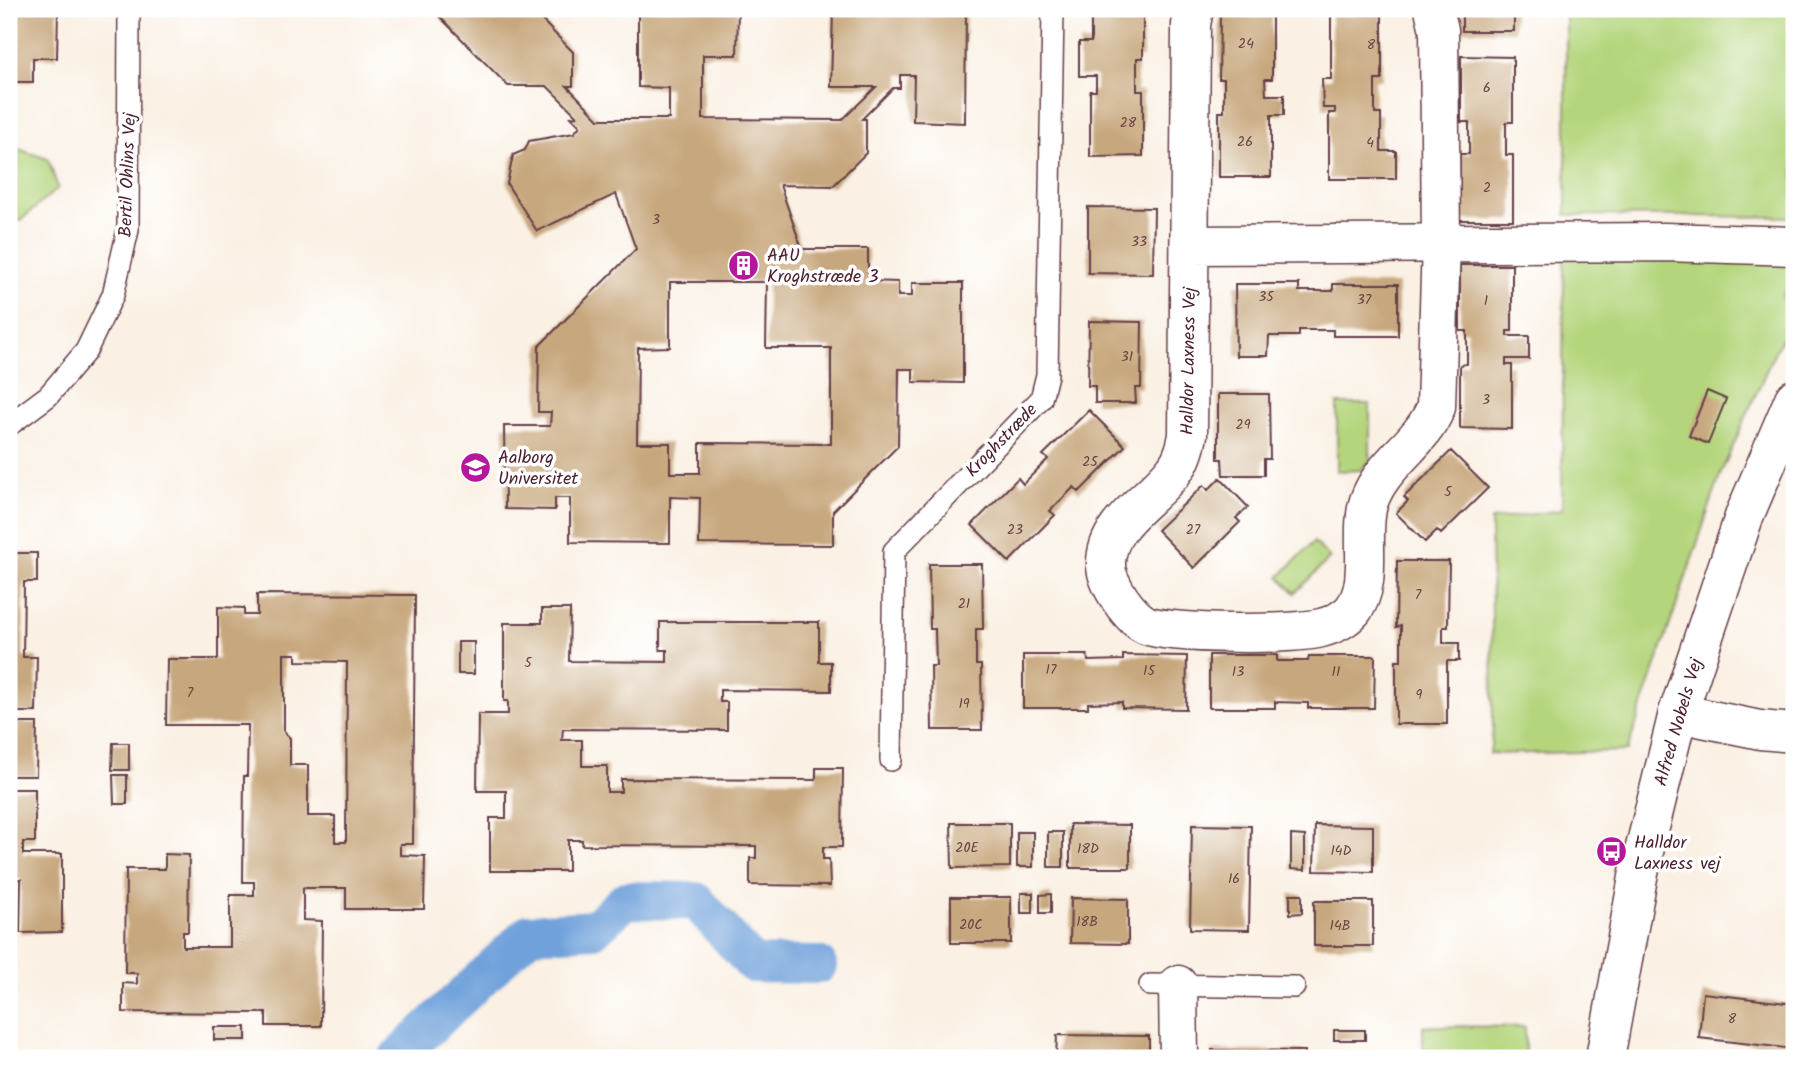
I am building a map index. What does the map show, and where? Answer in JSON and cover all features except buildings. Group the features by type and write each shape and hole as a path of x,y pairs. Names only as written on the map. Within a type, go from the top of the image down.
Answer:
{"street":[{"name":"Halldor Laxness Vej","path":"1194,9 1191,25 1188,435 1174,470 1118,528 1107,552 1107,575 1132,614 1146,625 1182,631 1301,631 1343,619 1353,610 1360,597 1366,510 1371,494 1382,475 1422,434 1436,407 1441,243 1439,30 1434,9"},
{"path":"1190,245 1664,242 1794,246"},
{"name":"Alfred Nobels Vej","path":"1605,1058 1639,872 1678,713 1745,514 1794,399"},
{"path":"1678,713 1760,730 1794,733"},
{"path":"1164,985 1179,1058"}],"lane":[{"name":"Bertil Ohlins Vej","path":"9,425 48,396 86,351 113,295 128,230 129,9"},
{"name":"Kroghstræde","path":"891,760 894,551 1041,399 1047,375 1053,9"},
{"path":"1164,985 1294,987"}],"green space":[{"path":"1566,9 1794,9 1794,217 1566,215"},
{"path":"9,146 48,159 58,188 21,220 9,219"},
{"path":"1564,254 1794,255 1794,273 1782,297 1794,309 1794,318 1774,353 1721,473 1627,751 1490,754 1493,729 1491,520 1562,510"},
{"path":"1337,404 1370,404 1370,460 1361,470 1337,471"},
{"path":"1314,542 1330,558 1295,593 1279,577"},
{"path":"1423,1026 1525,1027 1525,1058 1423,1058"}],"waterway":[{"path":"397,1058 529,933 594,929 626,900 696,901 753,964 818,965"}],"place":[{"name":"AAU Kroghstræde 3","path":"744,265"},
{"name":"Aalborg Universitet","path":"475,467"},
{"name":"Halldor Laxness vej","path":"1611,852"}]}
